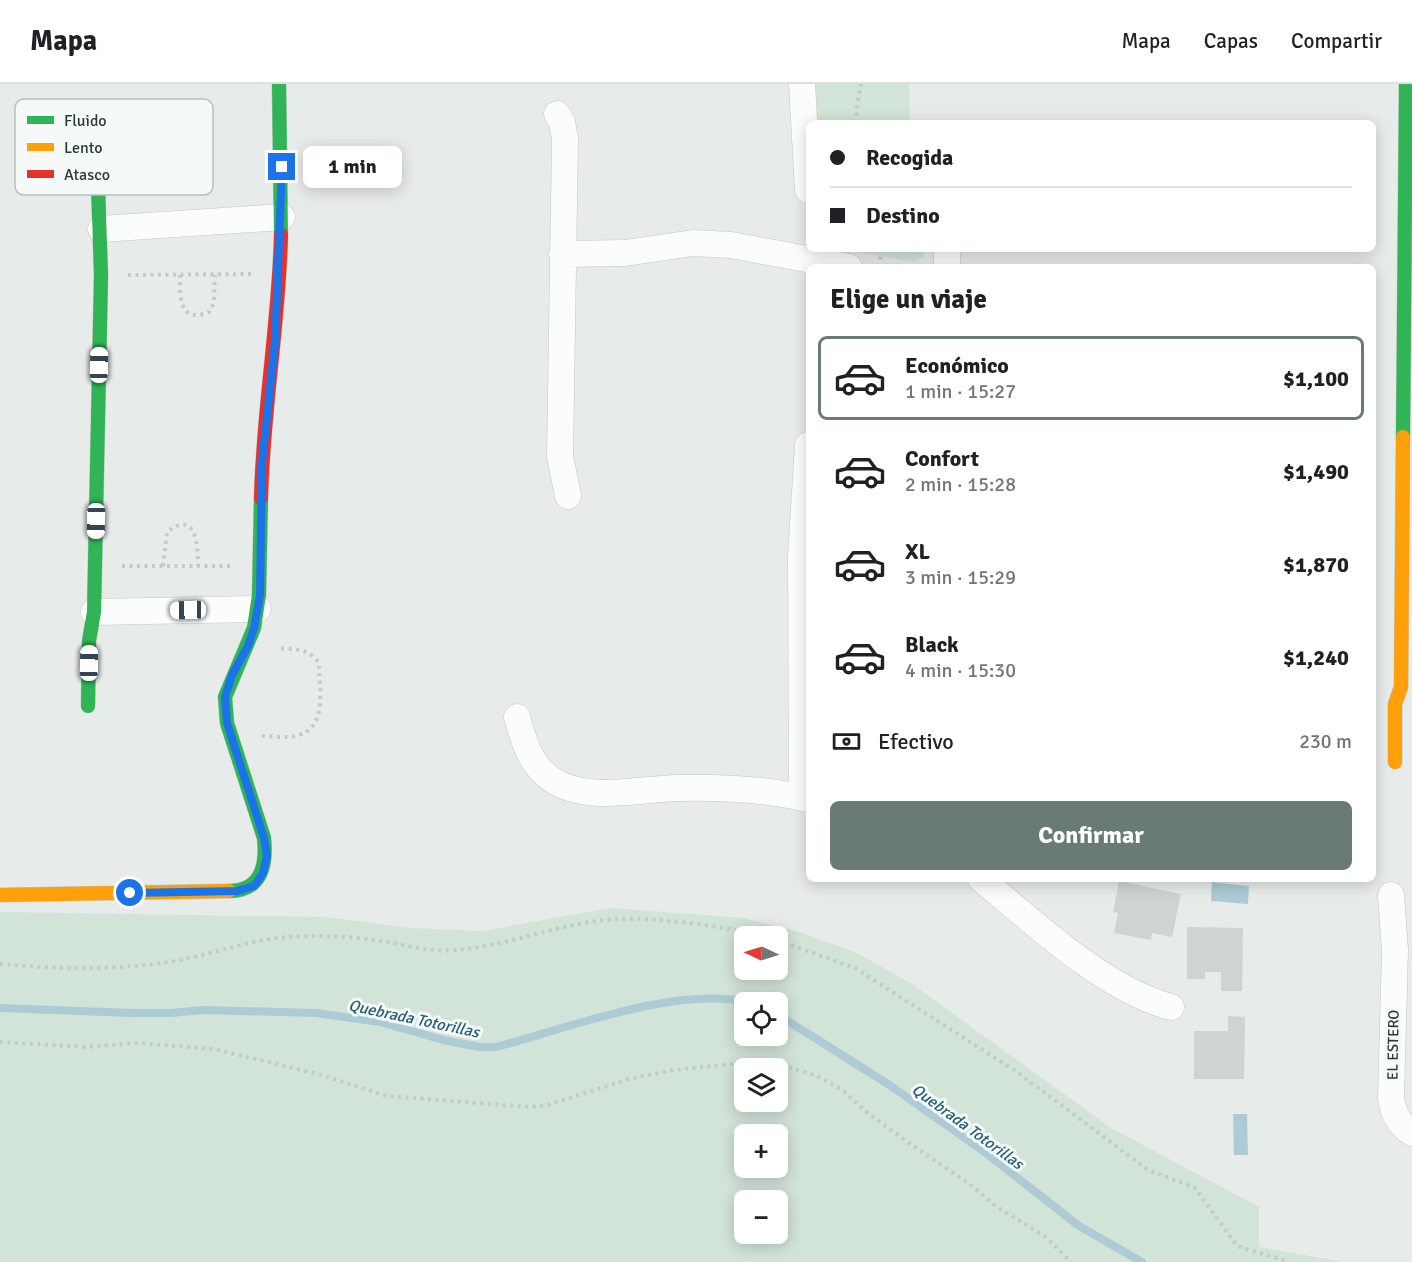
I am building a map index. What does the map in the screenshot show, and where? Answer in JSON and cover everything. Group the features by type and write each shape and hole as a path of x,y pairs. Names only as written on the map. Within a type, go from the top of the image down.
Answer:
{"street":[{"path":"0,895 230,892 254,886 266,865 265,848 231,736 225,697 232,675 248,646 258,609 262,462 280,274 282,217 279,84"},
{"path":"802,84 806,155"},
{"path":"1395,762 1395,704 1406,686 1408,256 1406,84 1412,85"},
{"path":"557,114 564,130 565,140 560,456 568,496"},
{"path":"88,706 89,641 94,612 101,276 101,230 98,195"},
{"path":"101,230 282,217"},
{"path":"562,254 625,253 693,243 742,247 836,264"},
{"path":"517,717 531,758 553,780 568,787 596,792 714,789 805,798 801,557 806,477"},
{"path":"94,612 258,609"},
{"path":"985,882 1098,971 1144,998 1171,1007"},
{"name":"EL ESTERO","path":"1391,894 1403,950 1391,1098 1395,1114 1404,1128 1412,1133"}],"path":[{"path":"857,120 856,112 861,84"},
{"path":"180,275 182,307 186,312 199,315 209,312 214,303 215,274"},
{"path":"101,276 280,274"},
{"path":"163,566 164,538 170,529 180,527 193,531 196,535 198,566"},
{"path":"95,565 259,566"},
{"path":"231,736 301,735 315,723 319,715 319,664 316,658 310,653 292,649 248,646"},
{"path":"0,964 84,969 148,965 182,960 259,940 318,936 370,940 448,951 480,948 529,934 617,919 682,924 734,931"},
{"path":"788,944 855,968 1017,1072 1148,1170 1195,1188 1237,1246 1288,1262"},
{"path":"0,1042 86,1047 138,1042 214,1049 318,1074 387,1096 529,1107 548,1105 629,1079 674,1070 759,1061 779,1064 817,1076 844,1091 864,1110 968,1183 997,1207 1046,1237 1071,1262"}],"green space":[{"path":"812,84 909,84 910,120 815,120"},
{"path":"858,252 925,252 922,258 914,262"},
{"path":"611,908 744,918 775,926 734,926 734,980 788,980 788,929 802,933 857,953 912,984 1111,1128 1259,1207 1259,1247 1344,1262 0,1262 0,912 325,917 411,928 482,931"}],"water":[{"path":"1212,882 1249,886 1248,904 1211,901"},
{"path":"1233,1114 1247,1114 1248,1155 1234,1155"}],"building":[{"path":"1119,882 1181,894 1172,937 1152,933 1151,940 1114,933 1118,913 1113,912"},
{"path":"1187,927 1243,928 1242,991 1221,991 1221,972 1205,972 1205,979 1187,979"},
{"path":"1228,1016 1245,1017 1244,1079 1194,1079 1194,1031 1228,1031"}],"waterway":[{"name":"Quebrada Totorillas","path":"0,1008 133,1013 203,1010 316,1013 380,1022 443,1040 479,1047 496,1047 654,1004 687,1000 734,1001"},
{"name":"Quebrada Totorillas","path":"788,1021 891,1086 986,1153 1079,1226 1142,1262"}],"traffic: fast":[{"path":"279,84 281,235"},
{"path":"1403,437 1406,84"},
{"path":"88,706 89,641 94,612 101,276 98,195"},
{"path":"229,891 240,890 255,882 263,867 265,848 264,838 227,723 225,697 254,628 259,595 261,498"}],"traffic: slow":[{"path":"1395,762 1395,704 1401,687 1403,437"},
{"path":"0,895 229,891"}],"traffic: jam":[{"path":"261,498 281,235"}],"route":[{"path":"130,893 245,890 260,880 266,865 264,838 227,723 225,697 232,675 248,646 260,595 259,506 267,402 275,342 282,217 282,167"}]}
